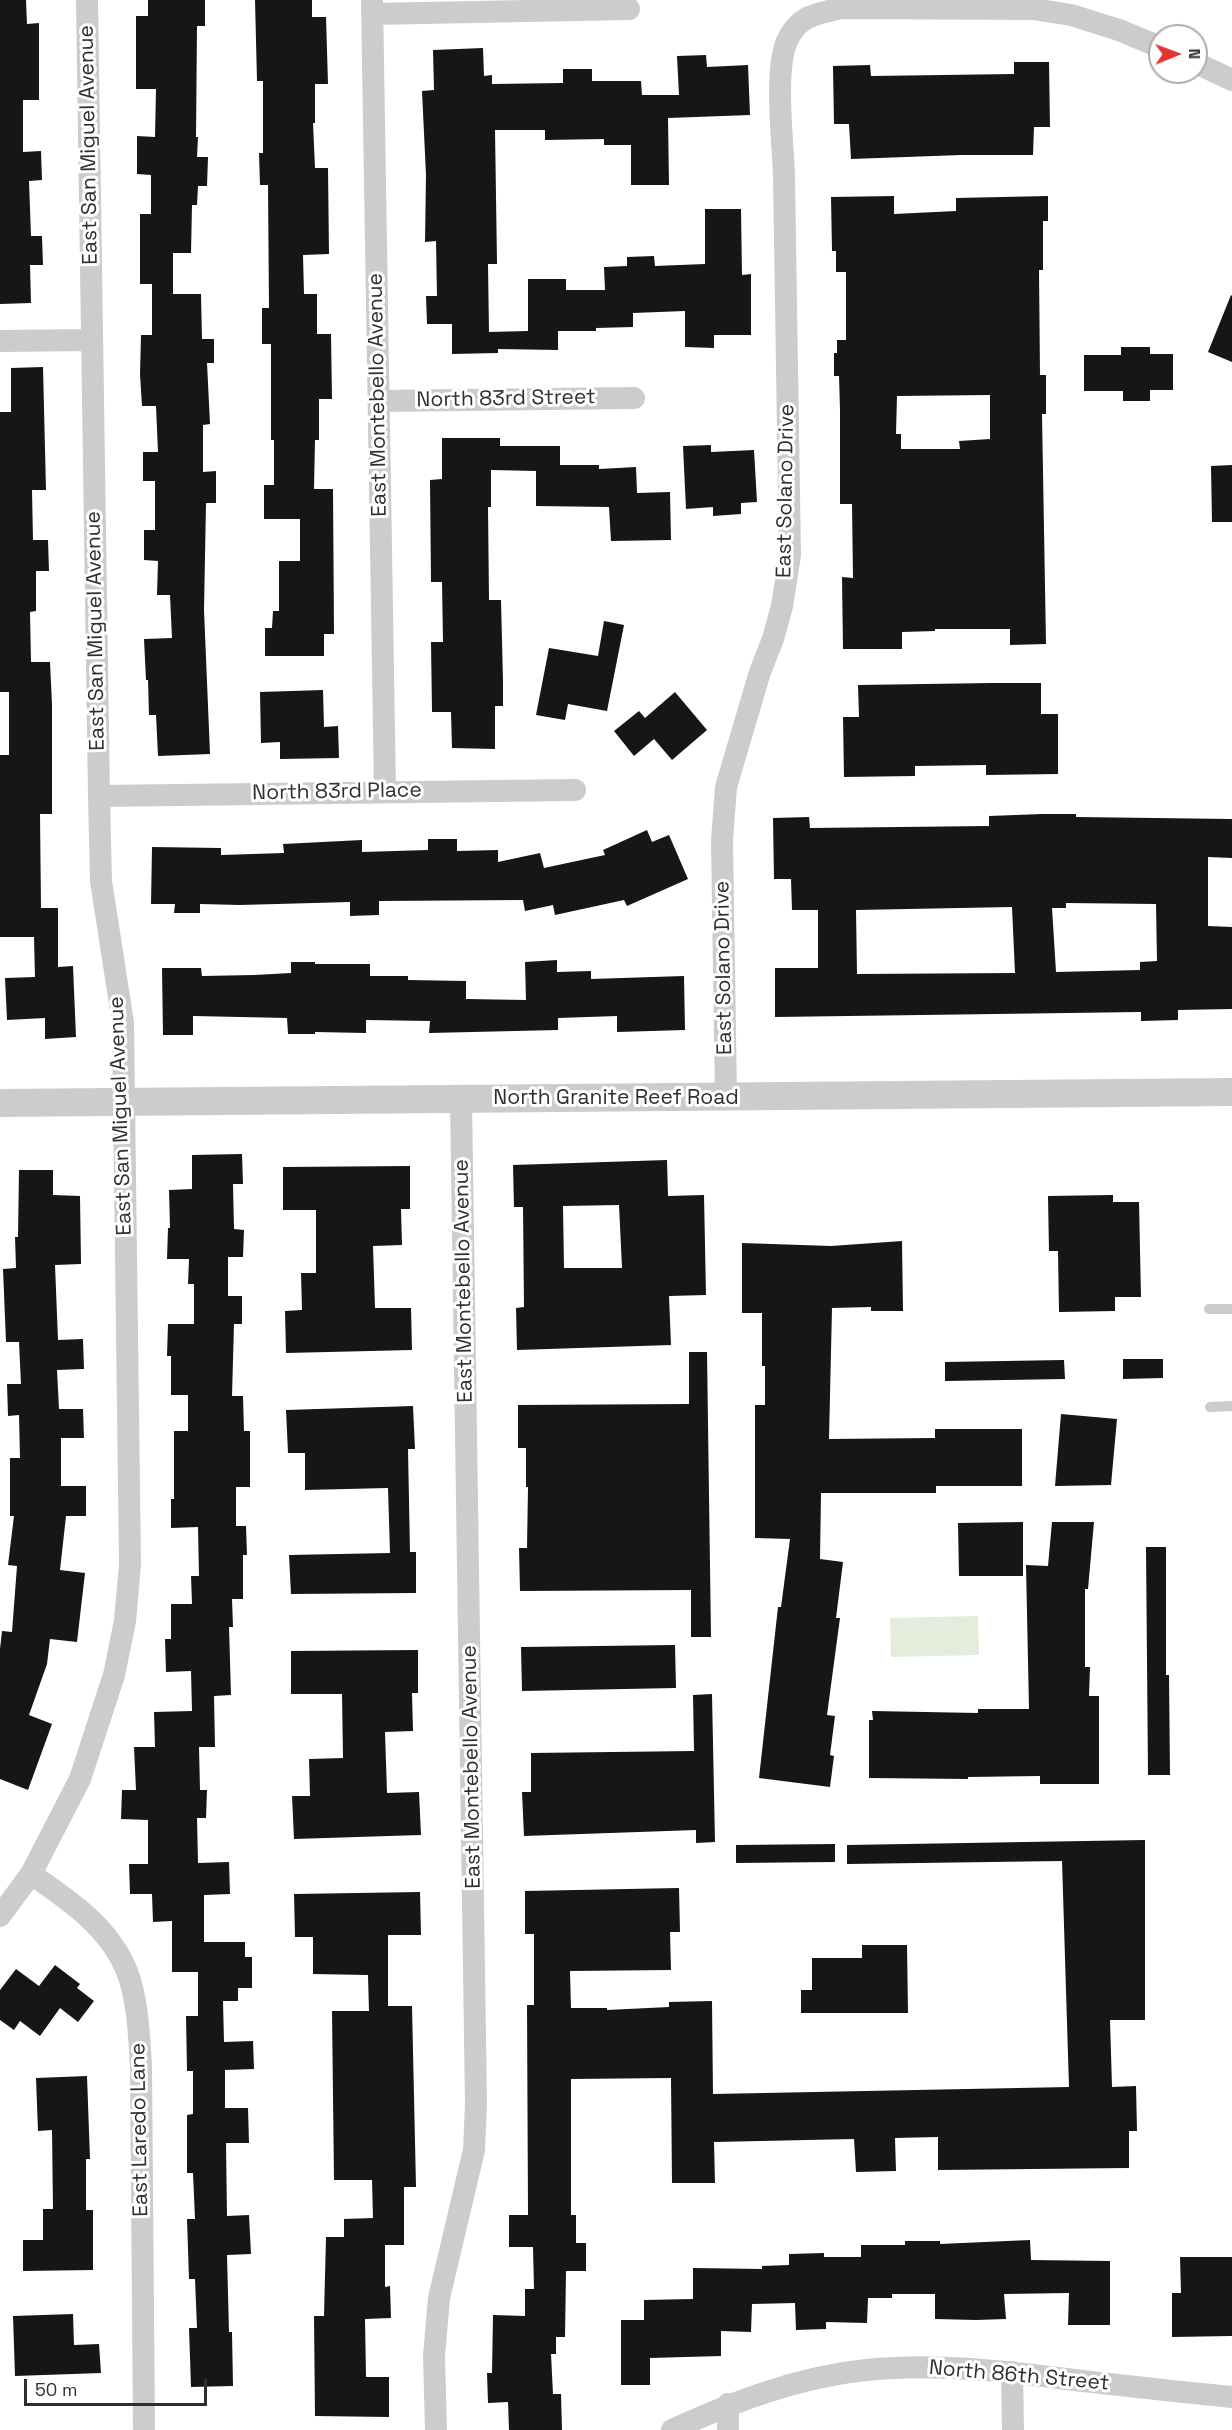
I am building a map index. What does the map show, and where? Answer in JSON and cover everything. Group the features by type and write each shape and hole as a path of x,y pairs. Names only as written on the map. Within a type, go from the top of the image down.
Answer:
{"street":[{"name":"East San Miguel Avenue","path":"0,1916 30,1874 80,1779 114,1675 125,1621 130,1565 123,1023 101,880 87,0"},
{"path":"372,7 629,9"},
{"name":"East Montebello Avenue","path":"372,7 385,791"},
{"name":"East Solano Drive","path":"726,1098 723,850 726,787 782,606 789,555 784,174 780,66 786,43 796,23 818,13 842,8 1033,9 1071,15 1148,42"},
{"path":"1208,69 1232,80"},
{"path":"0,341 92,340"},
{"name":"North 83rd Street","path":"378,401 633,398"},
{"name":"North 83rd Place","path":"99,796 575,790"},
{"name":"North Granite Reef Road","path":"0,1103 1232,1092"},
{"name":"East Montebello Avenue","path":"436,2430 434,2356 439,2298 474,2150 477,2104 460,1099"},
{"name":"East Laredo Lane","path":"30,1874 88,1916 112,1942 129,1975 137,2021 141,2065 144,2430"},
{"name":"North 86th Street","path":"672,2430 728,2404 796,2383 864,2370 915,2367 960,2368 1232,2397"},
{"path":"1012,2372 1013,2430"},
{"path":"728,2404 728,2430"}],"lane":[{"path":"1209,1309 1232,1309"},
{"path":"1210,1407 1232,1406"}],"green space":[{"path":"978,1616 979,1655 891,1657 890,1618"}],"building":[{"path":"0,0 26,0 27,24 39,23 39,100 23,100 23,152 41,151 42,180 29,181 31,236 42,236 43,265 30,265 31,303 0,304"},
{"path":"148,0 205,0 205,26 197,26 196,137 198,137 197,157 208,157 207,186 198,186 197,205 192,205 191,253 173,253 173,294 201,294 202,339 214,339 214,363 207,363 210,424 203,425 203,472 216,471 216,503 206,503 204,610 210,754 158,756 156,715 149,715 148,680 146,680 144,639 172,638 170,595 157,595 158,561 144,560 144,530 155,530 155,481 143,481 143,452 158,452 156,406 142,406 140,374 141,335 152,335 152,284 140,284 140,214 151,214 151,175 137,174 137,136 155,137 156,89 136,89 136,16 148,16"},
{"path":"255,0 312,0 312,17 326,17 328,84 315,84 315,123 313,123 315,168 328,168 329,254 303,255 304,294 317,294 317,334 331,334 332,399 319,399 319,440 315,440 314,489 333,489 334,634 324,634 324,656 265,656 265,628 272,628 273,611 279,611 279,561 300,561 300,519 264,519 264,485 274,485 274,440 271,440 271,344 262,344 262,308 269,308 268,185 260,185 259,153 263,153 263,81 257,81"},
{"path":"483,48 484,76 492,75 492,84 563,83 563,69 592,69 592,81 641,81 642,95 679,95 677,56 706,55 707,67 748,65 750,115 668,118 669,185 631,185 631,145 604,145 604,139 545,140 545,130 495,130 497,264 488,264 489,332 528,331 528,279 566,279 566,290 605,290 604,267 627,266 627,257 654,256 655,266 705,264 705,209 741,209 742,275 751,274 751,335 714,335 714,348 685,347 685,311 633,313 633,327 596,328 596,331 558,331 558,350 498,349 498,353 452,354 452,324 427,324 426,296 437,296 436,241 425,242 426,175 422,91 434,90 433,50"},
{"path":"1014,62 1049,62 1050,127 1034,127 1033,155 851,159 849,124 834,124 833,66 870,65 871,76 1014,74"},
{"path":"894,196 894,214 956,211 956,198 1048,196 1048,221 1043,221 1043,270 1039,270 1040,375 1046,375 1046,414 1042,414 1046,644 1010,645 1010,629 935,629 935,631 902,632 902,649 843,649 842,577 853,578 852,504 840,504 839,376 834,376 834,353 837,353 837,340 846,340 846,272 836,272 836,251 832,251 831,197","holes":["990,395 990,439 959,441 960,449 901,449 901,434 896,434 897,396"]},
{"path":"1232,296 1232,362 1208,352"},
{"path":"1121,347 1150,347 1150,354 1173,354 1173,390 1150,390 1150,401 1123,401 1123,391 1084,391 1084,355 1121,355"},
{"path":"43,367 46,490 32,490 33,540 48,540 49,571 36,571 36,611 30,612 31,662 50,662 52,704 52,814 40,814 41,908 58,908 58,967 73,966 76,1037 45,1039 45,1018 7,1020 5,978 35,977 34,937 0,937 0,755 9,755 9,692 0,692 0,412 11,412 11,368"},
{"path":"442,438 500,438 500,446 560,446 560,465 599,465 599,469 636,467 637,493 670,492 671,540 611,541 609,507 536,506 536,471 491,470 491,507 488,507 489,600 501,600 503,681 503,706 495,706 495,749 452,748 451,712 432,712 431,642 443,642 442,582 431,582 430,480 442,479"},
{"path":"711,445 711,452 754,450 757,502 741,503 741,514 713,516 713,507 686,509 683,446"},
{"path":"1232,465 1232,522 1212,522 1211,466"},
{"path":"604,621 624,625 607,711 568,704 565,720 536,715 549,648 598,656"},
{"path":"1041,683 1041,714 1058,714 1058,774 986,775 986,765 915,766 915,776 844,777 843,717 859,717 858,685"},
{"path":"323,690 324,727 338,726 339,758 280,759 280,742 261,743 260,692"},
{"path":"675,692 707,730 672,760 654,739 634,756 614,731 639,711 645,718"},
{"path":"1076,814 1076,817 1232,819 1232,858 1208,857 1208,926 1232,927 1232,1009 1178,1010 1178,1020 1141,1021 1141,1012 775,1017 775,968 818,968 818,910 792,910 791,879 774,879 773,818 809,817 810,828 989,826 989,816","holes":["1066,903 1156,904 1157,961 1140,962 1140,970 1056,972 1052,908 1066,908","1012,907 1015,973 857,974 856,910"]},
{"path":"647,830 652,842 669,835 688,879 627,906 624,900 555,915 553,905 525,911 523,900 379,901 379,915 350,916 350,902 200,904 200,913 174,913 175,904 151,904 152,847 221,848 221,855 284,853 283,844 362,840 362,852 428,850 428,839 457,839 457,851 498,850 498,862 540,853 544,868 605,855 603,850"},
{"path":"557,960 557,972 591,971 591,979 684,976 685,1030 617,1032 617,1016 558,1018 558,1030 429,1033 430,1021 366,1020 366,1033 288,1034 287,1018 193,1016 193,1035 163,1035 162,968 201,968 202,976 254,975 291,973 291,962 370,964 370,976 408,976 408,980 466,981 466,999 526,1000 525,962"},
{"path":"242,1154 243,1184 233,1184 234,1229 244,1230 243,1257 228,1257 228,1296 242,1296 242,1324 234,1324 232,1396 243,1396 244,1431 250,1431 250,1487 236,1487 236,1526 246,1526 247,1555 243,1555 243,1599 232,1599 233,1627 229,1627 231,1695 214,1696 215,1747 199,1747 200,1790 207,1790 206,1818 197,1818 198,1863 229,1862 230,1894 204,1895 204,1942 245,1942 245,1957 252,1957 252,1988 238,1988 238,2001 223,2001 224,2042 253,2041 254,2069 225,2070 225,2108 248,2108 249,2143 226,2143 227,2216 249,2215 251,2254 227,2255 233,2386 191,2387 189,2328 197,2328 195,2279 189,2279 187,2219 195,2219 193,2173 187,2173 187,2115 193,2114 193,2071 187,2071 186,2016 198,2016 198,1972 172,1972 172,1921 153,1922 152,1894 130,1894 129,1864 148,1864 148,1820 121,1819 122,1790 136,1790 134,1747 155,1747 154,1712 192,1711 191,1671 166,1672 165,1639 171,1639 171,1604 192,1604 191,1576 199,1576 198,1527 171,1528 171,1499 174,1499 174,1431 188,1431 188,1395 171,1395 171,1356 167,1356 168,1324 194,1324 194,1284 188,1284 189,1259 167,1259 168,1228 170,1228 169,1190 192,1189 192,1155"},
{"path":"667,1160 668,1196 704,1195 706,1295 669,1296 671,1345 517,1350 516,1308 524,1307 523,1207 514,1207 513,1165","holes":["619,1205 622,1268 564,1268 563,1206"]},
{"path":"410,1166 410,1209 401,1209 402,1245 373,1246 375,1308 411,1308 412,1350 286,1353 285,1311 302,1310 301,1273 316,1273 316,1210 283,1210 283,1167"},
{"path":"19,1170 53,1170 53,1195 80,1196 81,1264 55,1265 58,1340 83,1339 84,1369 57,1370 59,1409 83,1409 84,1438 61,1438 61,1486 86,1486 86,1516 66,1516 60,1570 85,1573 77,1642 50,1639 47,1664 29,1715 52,1724 28,1790 0,1779 0,1649 2,1631 12,1632 17,1566 8,1565 14,1516 10,1516 10,1458 20,1458 19,1415 8,1416 7,1384 21,1384 19,1342 6,1342 3,1269 16,1268 15,1237 18,1237"},
{"path":"1113,1195 1113,1202 1139,1202 1141,1297 1115,1297 1115,1311 1059,1312 1058,1251 1049,1251 1048,1196"},
{"path":"902,1241 903,1311 871,1311 871,1307 832,1308 829,1439 935,1438 935,1429 1022,1429 1022,1486 936,1486 936,1493 821,1493 820,1559 843,1562 836,1618 840,1618 827,1715 835,1716 830,1755 834,1756 830,1787 759,1778 778,1607 781,1607 790,1539 755,1538 755,1405 765,1405 765,1366 762,1366 762,1313 742,1313 742,1243 831,1246"},
{"path":"689,1352 707,1352 711,1637 691,1637 691,1590 520,1591 519,1548 527,1548 528,1487 526,1487 526,1448 518,1448 518,1405 689,1404"},
{"path":"1123,1359 1163,1359 1163,1378 1123,1379"},
{"path":"1064,1360 1065,1379 945,1381 945,1362"},
{"path":"413,1406 415,1449 408,1449 410,1552 416,1552 416,1593 291,1594 289,1555 390,1553 388,1488 305,1490 305,1453 288,1453 286,1410"},
{"path":"1061,1414 1117,1419 1111,1485 1055,1486"},
{"path":"1023,1522 1023,1576 959,1576 958,1523"},
{"path":"1052,1522 1094,1522 1088,1589 1085,1589 1085,1667 1090,1667 1089,1696 1099,1696 1099,1784 1040,1784 1040,1776 968,1777 968,1779 869,1778 869,1720 873,1720 872,1711 978,1713 978,1709 1029,1709 1026,1565 1048,1566"},
{"path":"1146,1547 1166,1547 1166,1675 1169,1675 1170,1775 1148,1775"},
{"path":"675,1645 676,1688 522,1691 521,1647"},
{"path":"418,1650 418,1693 412,1693 413,1731 385,1732 387,1793 419,1792 421,1835 294,1839 292,1796 310,1796 309,1759 343,1758 342,1694 291,1694 291,1651"},
{"path":"712,1694 715,1842 696,1843 696,1830 524,1836 522,1792 531,1792 531,1753 694,1751 693,1695"},
{"path":"1145,1840 1145,2020 1110,2020 1112,2087 1136,2086 1137,2131 1129,2131 1129,2168 938,2170 938,2137 895,2138 896,2171 856,2172 854,2139 714,2142 715,2183 672,2183 671,2078 571,2079 571,2215 576,2215 576,2243 586,2243 586,2271 566,2271 565,2337 556,2337 556,2354 551,2354 553,2394 561,2394 562,2430 509,2430 508,2402 488,2403 487,2373 492,2373 493,2315 525,2316 525,2289 534,2289 533,2247 509,2247 509,2215 528,2215 527,2005 534,2005 534,1934 525,1934 525,1891 679,1888 680,1932 670,1932 671,1970 570,1971 571,2008 607,2008 607,2010 669,2007 669,2002 712,2001 713,2094 1069,2087 1062,1861 847,1864 847,1845"},
{"path":"835,1844 835,1862 736,1863 736,1845"},
{"path":"420,1892 421,1935 388,1935 388,2006 412,2006 416,2187 404,2187 404,2245 385,2245 385,2287 390,2286 391,2318 365,2319 366,2377 389,2377 389,2417 315,2416 314,2316 324,2316 326,2237 344,2237 344,2219 373,2218 372,2180 334,2180 332,2011 369,2011 368,1975 313,1974 313,1937 295,1937 294,1894"},
{"path":"862,1945 907,1945 908,2013 801,2013 801,1990 812,1990 812,1958 862,1958"},
{"path":"55,1965 80,1984 77,1988 94,2001 78,2022 60,2008 40,2036 20,2021 14,2030 0,2020 0,1990 16,1969 39,1986"},
{"path":"87,2076 90,2159 86,2159 86,2210 93,2210 93,2270 23,2271 23,2240 43,2240 43,2209 53,2209 52,2130 38,2131 36,2078"},
{"path":"1030,2240 1031,2260 1110,2261 1110,2325 1068,2325 1069,2293 1004,2294 1006,2319 976,2320 935,2319 935,2294 892,2294 892,2298 868,2298 867,2323 826,2322 826,2329 796,2330 795,2303 752,2304 751,2332 721,2331 721,2356 650,2358 650,2385 621,2385 621,2320 644,2320 644,2300 693,2299 693,2268 762,2269 762,2266 789,2265 789,2254 824,2253 824,2257 861,2257 861,2245 905,2245 905,2241 940,2241 940,2244"},
{"path":"1180,2257 1232,2257 1232,2336 1172,2337 1172,2293 1181,2293"},
{"path":"73,2314 74,2345 99,2344 101,2373 15,2376 13,2316"}]}
